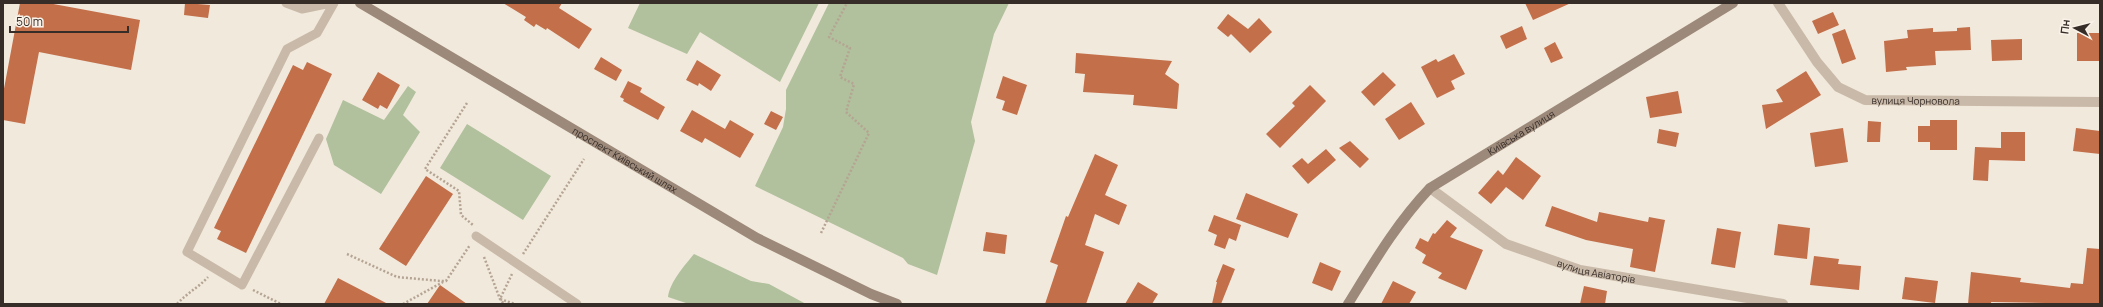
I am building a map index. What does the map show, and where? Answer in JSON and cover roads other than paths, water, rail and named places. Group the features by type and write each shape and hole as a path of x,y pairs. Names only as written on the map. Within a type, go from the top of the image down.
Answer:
{"main road":[{"name":"проспект Київський шлях","path":"360,3 757,238 871,294 897,304"},
{"name":"Київська вулиця","path":"1348,304 1386,241 1406,214 1430,188 1733,3"}],"street":[{"name":"вулиця Чорновола","path":"1778,3 1817,62 1838,86 1865,100 2100,102"},
{"name":"вулиця Авіаторів","path":"1430,188 1506,244 1580,270 1783,304"}],"lane":[{"path":"286,3 302,9 332,3"},
{"path":"319,138 242,285 187,252 288,49 317,33 332,3"},
{"path":"476,231 517,265 577,304"}]}
